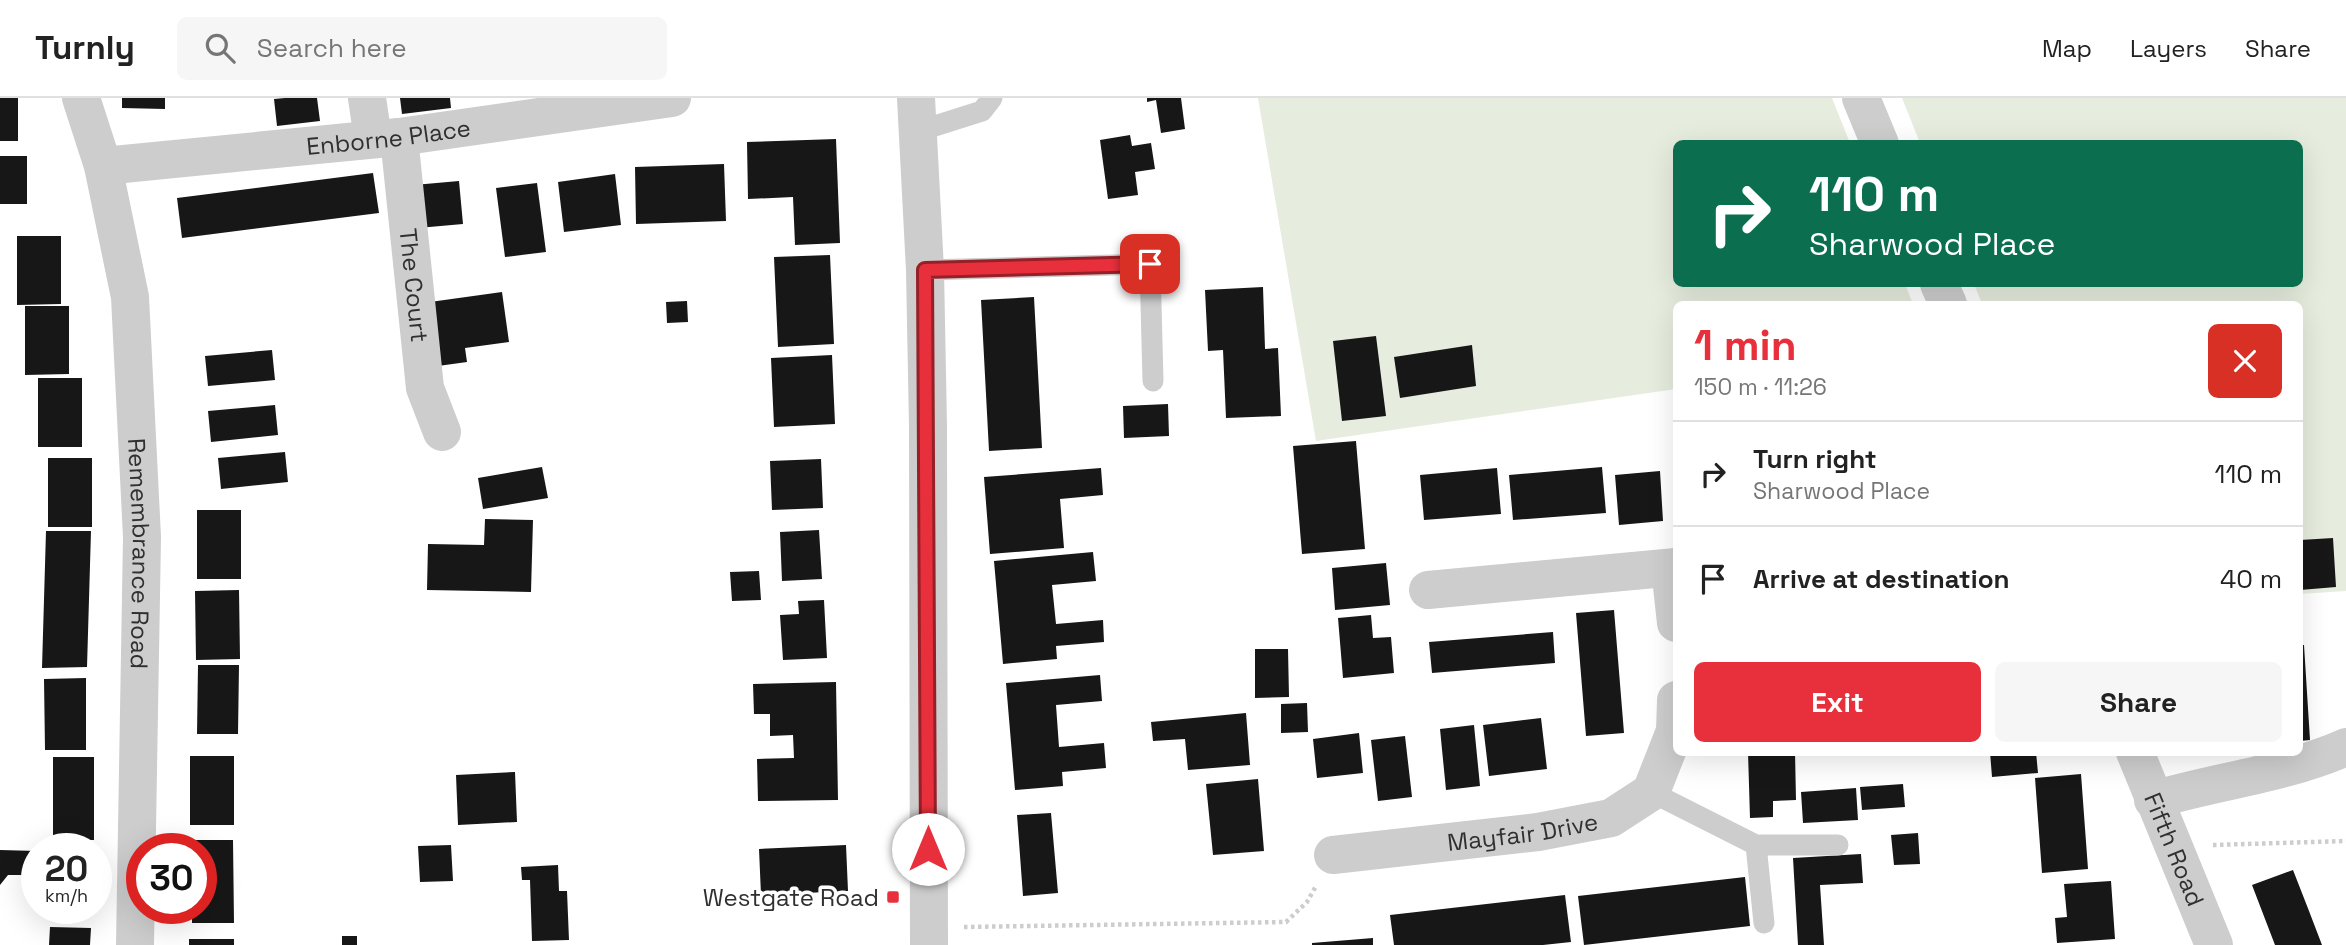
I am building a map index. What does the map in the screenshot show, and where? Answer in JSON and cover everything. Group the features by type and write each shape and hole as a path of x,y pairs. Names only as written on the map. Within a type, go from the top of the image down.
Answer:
{"street":[{"name":"Remembrance Road","path":"81,98 103,166 130,297 142,537 135,945"},
{"name":"The Court","path":"367,98 386,138 425,388 442,432"},
{"name":"Enborne Place","path":"103,166 386,138 669,98"},
{"path":"1861,98 1878,140"},
{"path":"917,115 925,270 929,935"},
{"path":"1428,590 1673,568"},
{"path":"1651,792 1673,737"},
{"path":"2153,800 2211,783 2309,763 2346,747"},
{"name":"Fifth Road","path":"2136,756 2214,945"},
{"name":"Mayfair Drive","path":"1333,855 1538,832 1611,818 1651,792"}],"lane":[{"path":"917,115 982,111 992,98"},
{"path":"925,270 1150,264 1153,381"},
{"path":"1651,792 1756,845 1838,845"},
{"path":"1756,845 1764,923"}],"path":[{"path":"2170,843 2346,841"},
{"path":"929,935 979,929 1286,922 1307,902 1333,855"}],"green space":[{"path":"1258,98 1832,98 1849,140 1673,140 1673,287 1906,287 1912,301 1673,301 1673,389 1316,441"},
{"path":"1902,98 2346,98 2346,591 2303,594 2303,301 1981,301 1975,287 2303,287 2303,140 1919,140"}],"building":[{"path":"0,98 18,98 18,141 0,141"},
{"path":"122,98 165,98 165,109 122,108"},
{"path":"317,98 320,121 277,126 274,99"},
{"path":"400,98 450,98 451,108 402,114"},
{"path":"1147,98 1181,98 1185,129 1161,133 1156,100 1147,102"},
{"path":"1130,135 1132,146 1151,143 1155,169 1135,172 1138,195 1108,199 1100,140"},
{"path":"836,139 840,243 795,245 793,197 748,199 747,142"},
{"path":"0,156 27,156 27,204 0,204"},
{"path":"724,164 726,221 636,224 635,167"},
{"path":"373,173 379,213 182,238 177,198"},
{"path":"615,174 621,225 564,232 558,182"},
{"path":"459,181 463,224 418,228 414,185"},
{"path":"537,183 546,252 505,257 496,188"},
{"path":"17,236 61,236 61,304 17,305"},
{"path":"830,255 834,344 778,347 774,257"},
{"path":"1263,287 1265,349 1278,348 1281,416 1226,418 1223,350 1208,351 1205,290"},
{"path":"502,292 509,342 465,348 467,362 438,366 430,302"},
{"path":"1034,297 1042,448 989,451 981,300"},
{"path":"687,301 688,322 667,323 666,302"},
{"path":"25,306 69,306 69,374 25,375"},
{"path":"1376,336 1386,416 1342,421 1333,341"},
{"path":"1472,345 1476,386 1400,398 1394,357"},
{"path":"272,350 275,380 208,386 205,356"},
{"path":"832,355 835,424 774,427 771,358"},
{"path":"38,378 82,378 82,447 38,447"},
{"path":"1168,404 1169,436 1124,438 1123,406"},
{"path":"275,405 278,435 211,442 208,411"},
{"path":"1356,441 1365,549 1302,554 1293,446"},
{"path":"285,452 288,482 221,489 218,458"},
{"path":"48,458 92,458 92,527 48,527"},
{"path":"821,459 823,508 772,510 770,461"},
{"path":"542,467 548,498 483,509 478,478"},
{"path":"1602,467 1606,513 1513,520 1509,475"},
{"path":"1101,468 1103,495 1060,499 1064,548 990,554 984,477"},
{"path":"1497,468 1501,514 1424,520 1420,475"},
{"path":"1660,471 1663,521 1619,525 1615,475"},
{"path":"197,510 241,510 241,579 197,579"},
{"path":"485,519 533,520 531,592 427,590 428,544 484,545"},
{"path":"819,530 822,579 782,581 780,532"},
{"path":"46,531 91,531 87,667 42,668"},
{"path":"2333,538 2336,587 2303,590 2303,540"},
{"path":"1093,552 1096,581 1052,585 1056,624 1103,620 1104,642 1056,646 1057,659 1003,664 994,561"},
{"path":"1386,563 1390,605 1335,610 1332,568"},
{"path":"759,571 761,600 732,601 730,572"},
{"path":"239,590 240,659 196,660 195,591"},
{"path":"824,600 827,658 783,660 780,615 799,614 798,601"},
{"path":"1614,610 1624,733 1586,736 1576,613"},
{"path":"1371,615 1373,638 1391,637 1394,673 1343,678 1338,618"},
{"path":"1553,632 1555,663 1432,673 1429,642"},
{"path":"2303,645 2304,645 2310,740 2303,741"},
{"path":"1255,649 1288,649 1289,697 1255,698"},
{"path":"198,665 239,665 238,734 197,734"},
{"path":"1100,675 1102,701 1056,705 1059,747 1104,743 1106,768 1062,772 1063,786 1015,790 1006,683"},
{"path":"86,678 86,750 45,750 44,679"},
{"path":"836,682 838,800 758,801 757,759 794,758 793,735 770,736 770,714 754,714 753,684"},
{"path":"1307,703 1308,732 1281,733 1281,704"},
{"path":"1246,713 1250,765 1188,770 1185,739 1153,741 1151,722"},
{"path":"1541,718 1547,769 1489,776 1483,725"},
{"path":"1474,725 1480,786 1446,790 1440,729"},
{"path":"1359,733 1363,773 1317,778 1313,739"},
{"path":"1405,736 1412,797 1378,801 1371,740"},
{"path":"190,756 234,756 234,825 190,825"},
{"path":"1748,756 1795,756 1796,800 1773,801 1773,817 1750,818"},
{"path":"1990,756 2036,756 2038,773 1992,777"},
{"path":"53,757 94,757 94,833 53,833"},
{"path":"515,772 517,822 458,825 456,775"},
{"path":"2081,774 2088,869 2042,873 2035,778"},
{"path":"1258,779 1264,851 1213,855 1206,784"},
{"path":"1903,784 1905,807 1862,810 1860,787"},
{"path":"1856,788 1858,820 1803,823 1801,792"},
{"path":"1051,813 1058,893 1023,896 1017,815"},
{"path":"1918,833 1920,864 1894,865 1891,835"},
{"path":"217,840 233,840 234,923 217,923"},
{"path":"451,845 453,881 420,882 418,846"},
{"path":"846,845 848,891 761,895 759,849"},
{"path":"0,850 21,851 21,875 8,875 0,885"},
{"path":"1861,854 1863,883 1820,885 1824,945 1798,945 1793,858"},
{"path":"558,865 559,891 567,891 569,940 532,941 530,880 522,880 521,867"},
{"path":"2293,870 2322,945 2275,945 2252,885"},
{"path":"1745,877 1750,926 1584,945 1578,896"},
{"path":"2111,881 2115,939 2057,943 2055,918 2067,917 2064,884"},
{"path":"1565,895 1571,942 1543,945 1394,945 1390,915"},
{"path":"50,927 91,928 90,945 49,945"},
{"path":"342,936 357,936 357,945 342,945"},
{"path":"1373,938 1373,945 1312,945 1312,943"},
{"path":"189,939 234,939 234,945 189,945"}],"place":[{"name":"Westgate Road","path":"893,897"}],"route":[{"path":"928,849 928,426 925,270 1150,264"}]}
